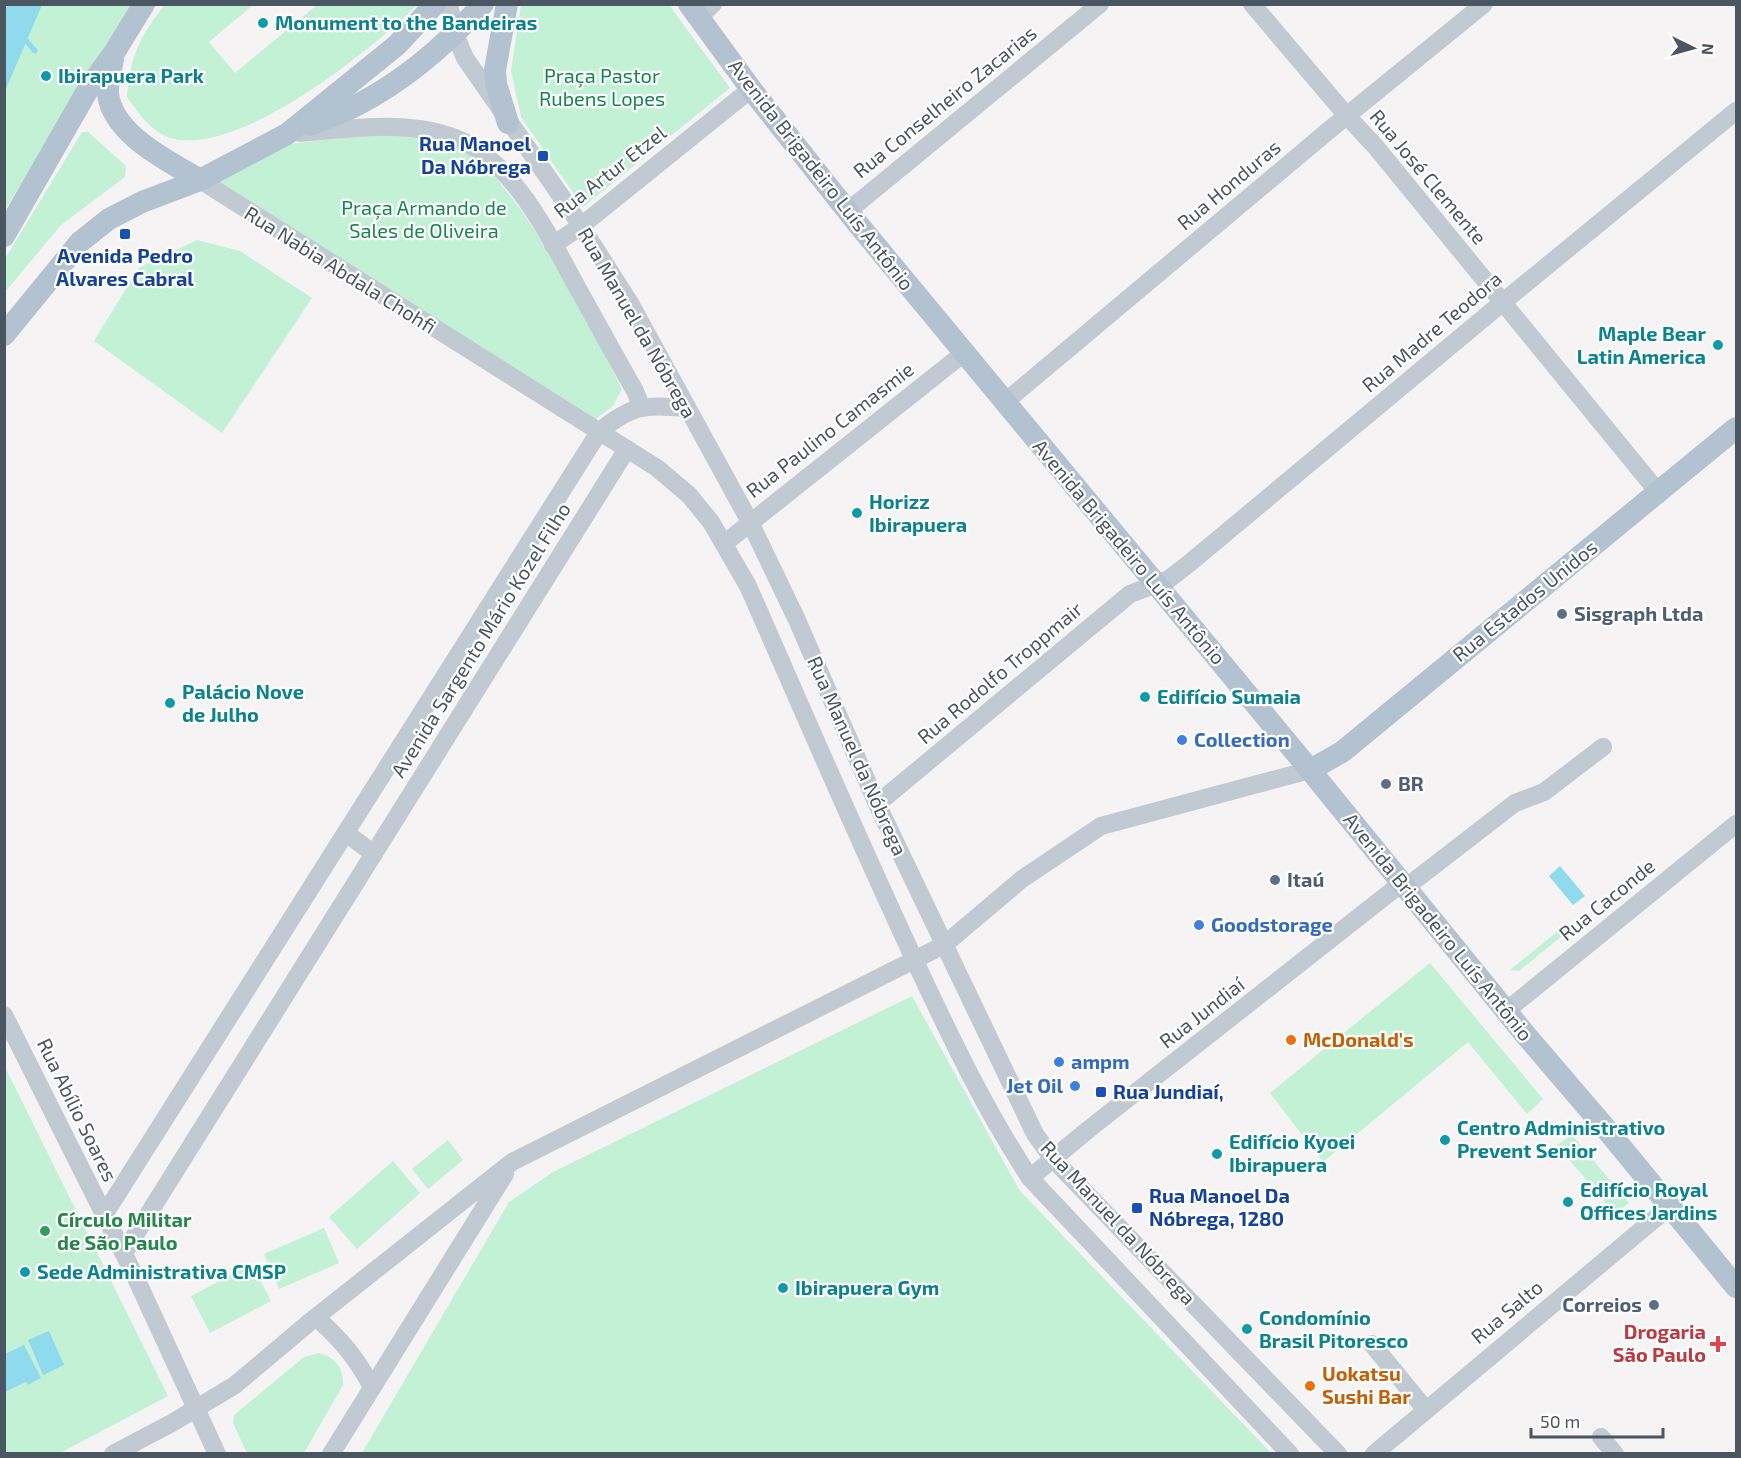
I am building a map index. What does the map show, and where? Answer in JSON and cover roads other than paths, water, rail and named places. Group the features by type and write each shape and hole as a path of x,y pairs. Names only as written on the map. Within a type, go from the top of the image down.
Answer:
{"main road":[{"path":"287,134 398,45 435,4"},
{"path":"4,335 80,242 109,219 142,202 200,180 287,134 356,106 395,84 437,52 483,4"},
{"path":"507,4 495,70 496,84 508,123"},
{"path":"4,236 90,86 143,6"},
{"name":"Avenida Brigadeiro Luís Antônio","path":"700,9 751,89 848,211 1506,1011 1737,1287"},
{"name":"Rua Nabia Abdala Chohfi","path":"114,53 108,93 113,112 121,124 134,136 200,180"},
{"name":"Rua Estados Unidos","path":"1310,770 1342,752 1736,428"}],"street":[{"name":"Rua Manuel da Nóbrega","path":"449,4 455,34 465,58 581,226 630,303 750,522 797,620 877,804 1035,1134 1053,1159 1338,1454"},
{"name":"Rua Conselheiro Zacarias","path":"848,211 1100,4"},
{"name":"Rua José Clemente","path":"1252,4 1375,146 1658,492"},
{"name":"Rua Honduras","path":"1005,402 1484,4"},
{"name":"Rua Artur Etzel","path":"553,244 581,226 751,89"},
{"name":"Rua Madre Teodora","path":"1155,583 1169,579 1186,566 1737,111"},
{"name":"Rua Manuel da Nóbrega","path":"287,134 383,126 419,129 451,136 478,150 507,177 536,216 635,391 641,406"},
{"name":"Rua Nabia Abdala Chohfi","path":"200,180 627,449"},
{"name":"Rua Paulino Camasmie","path":"725,543 964,353"},
{"path":"599,432 612,421 641,406 686,408"},
{"name":"Avenida Sargento Mário Kozel Filho","path":"104,1215 599,432"},
{"name":"Rua Manuel da Nóbrega","path":"627,449 657,468 689,495 725,543 748,586 848,815 942,1021 1000,1132 1030,1178 1290,1454"},
{"name":"Avenida Sargento Mário Kozel Filho","path":"124,1254 627,449"},
{"name":"Rua Rodolfo Troppmair","path":"877,804 1130,594 1155,583"},
{"path":"768,631 797,620"},
{"name":"Rua Jundiaí","path":"1030,1178 1403,885 1515,803 1544,792 1603,747"},
{"path":"113,1454 235,1384 512,1162 944,945 1022,879 1101,826 1310,770"},
{"name":"Rua Caconde","path":"1506,1011 1737,824"},
{"path":"346,833 374,854"},
{"name":"Rua Abílio Soares","path":"5,1018 124,1254 218,1454"},
{"path":"331,1454 512,1162"},
{"name":"Rua Salto","path":"1374,1454 1670,1206"},
{"path":"317,1318 343,1342 358,1360 372,1387"},
{"path":"1372,1344 1426,1410"},
{"path":"1601,1437 1615,1454"}],"water":[{"path":"4,5 42,5 5,91"},
{"path":"1560,866 1585,896 1573,905 1549,876"},
{"path":"49,1331 64,1365 43,1375 28,1340"},
{"path":"24,1345 41,1378 28,1385 26,1382 5,1392 5,1354"}],"waterway":[{"path":"22,36 35,51"}],"place":[{"name":"Monument to the Bandeiras","path":"263,23"},
{"name":"Ibirapuera Park","path":"46,76"},
{"name":"Rua Manoel Da Nóbrega","path":"543,156"},
{"name":"Avenida Pedro Alvares Cabral","path":"125,234"},
{"name":"Maple Bear Latin America","path":"1718,345"},
{"name":"Horizz Ibirapuera","path":"857,513"},
{"name":"Sisgraph Ltda","path":"1562,614"},
{"name":"Edifício Sumaia","path":"1145,697"},
{"name":"Palácio Nove de Julho","path":"170,703"},
{"name":"Collection","path":"1182,740"},
{"name":"BR","path":"1386,784"},
{"name":"Itaú","path":"1275,880"},
{"name":"Goodstorage","path":"1199,925"},
{"name":"McDonald's","path":"1291,1040"},
{"name":"ampm","path":"1059,1062"},
{"name":"Jet Oil","path":"1075,1086"},
{"name":"Rua Jundiaí,","path":"1101,1092"},
{"name":"Centro Administrativo Prevent Senior","path":"1445,1140"},
{"name":"Edifício Kyoei Ibirapuera","path":"1217,1154"},
{"name":"Edifício Royal Offices Jardins","path":"1568,1202"},
{"name":"Rua Manoel Da Nóbrega, 1280","path":"1137,1208"},
{"name":"Círculo Militar de São Paulo","path":"45,1231"},
{"name":"Sede Administrativa CMSP","path":"25,1272"},
{"name":"Ibirapuera Gym","path":"783,1288"},
{"name":"Correios","path":"1654,1305"},
{"name":"Condomínio Brasil Pitoresco","path":"1247,1329"},
{"name":"Drogaria São Paulo","path":"1718,1344"},
{"name":"Uokatsu Sushi Bar","path":"1310,1386"}],"park label":[{"name":"Praça Pastor Rubens Lopes","path":"602,88"},
{"name":"Praça Armando de Sales de Oliveira","path":"424,220"}]}
